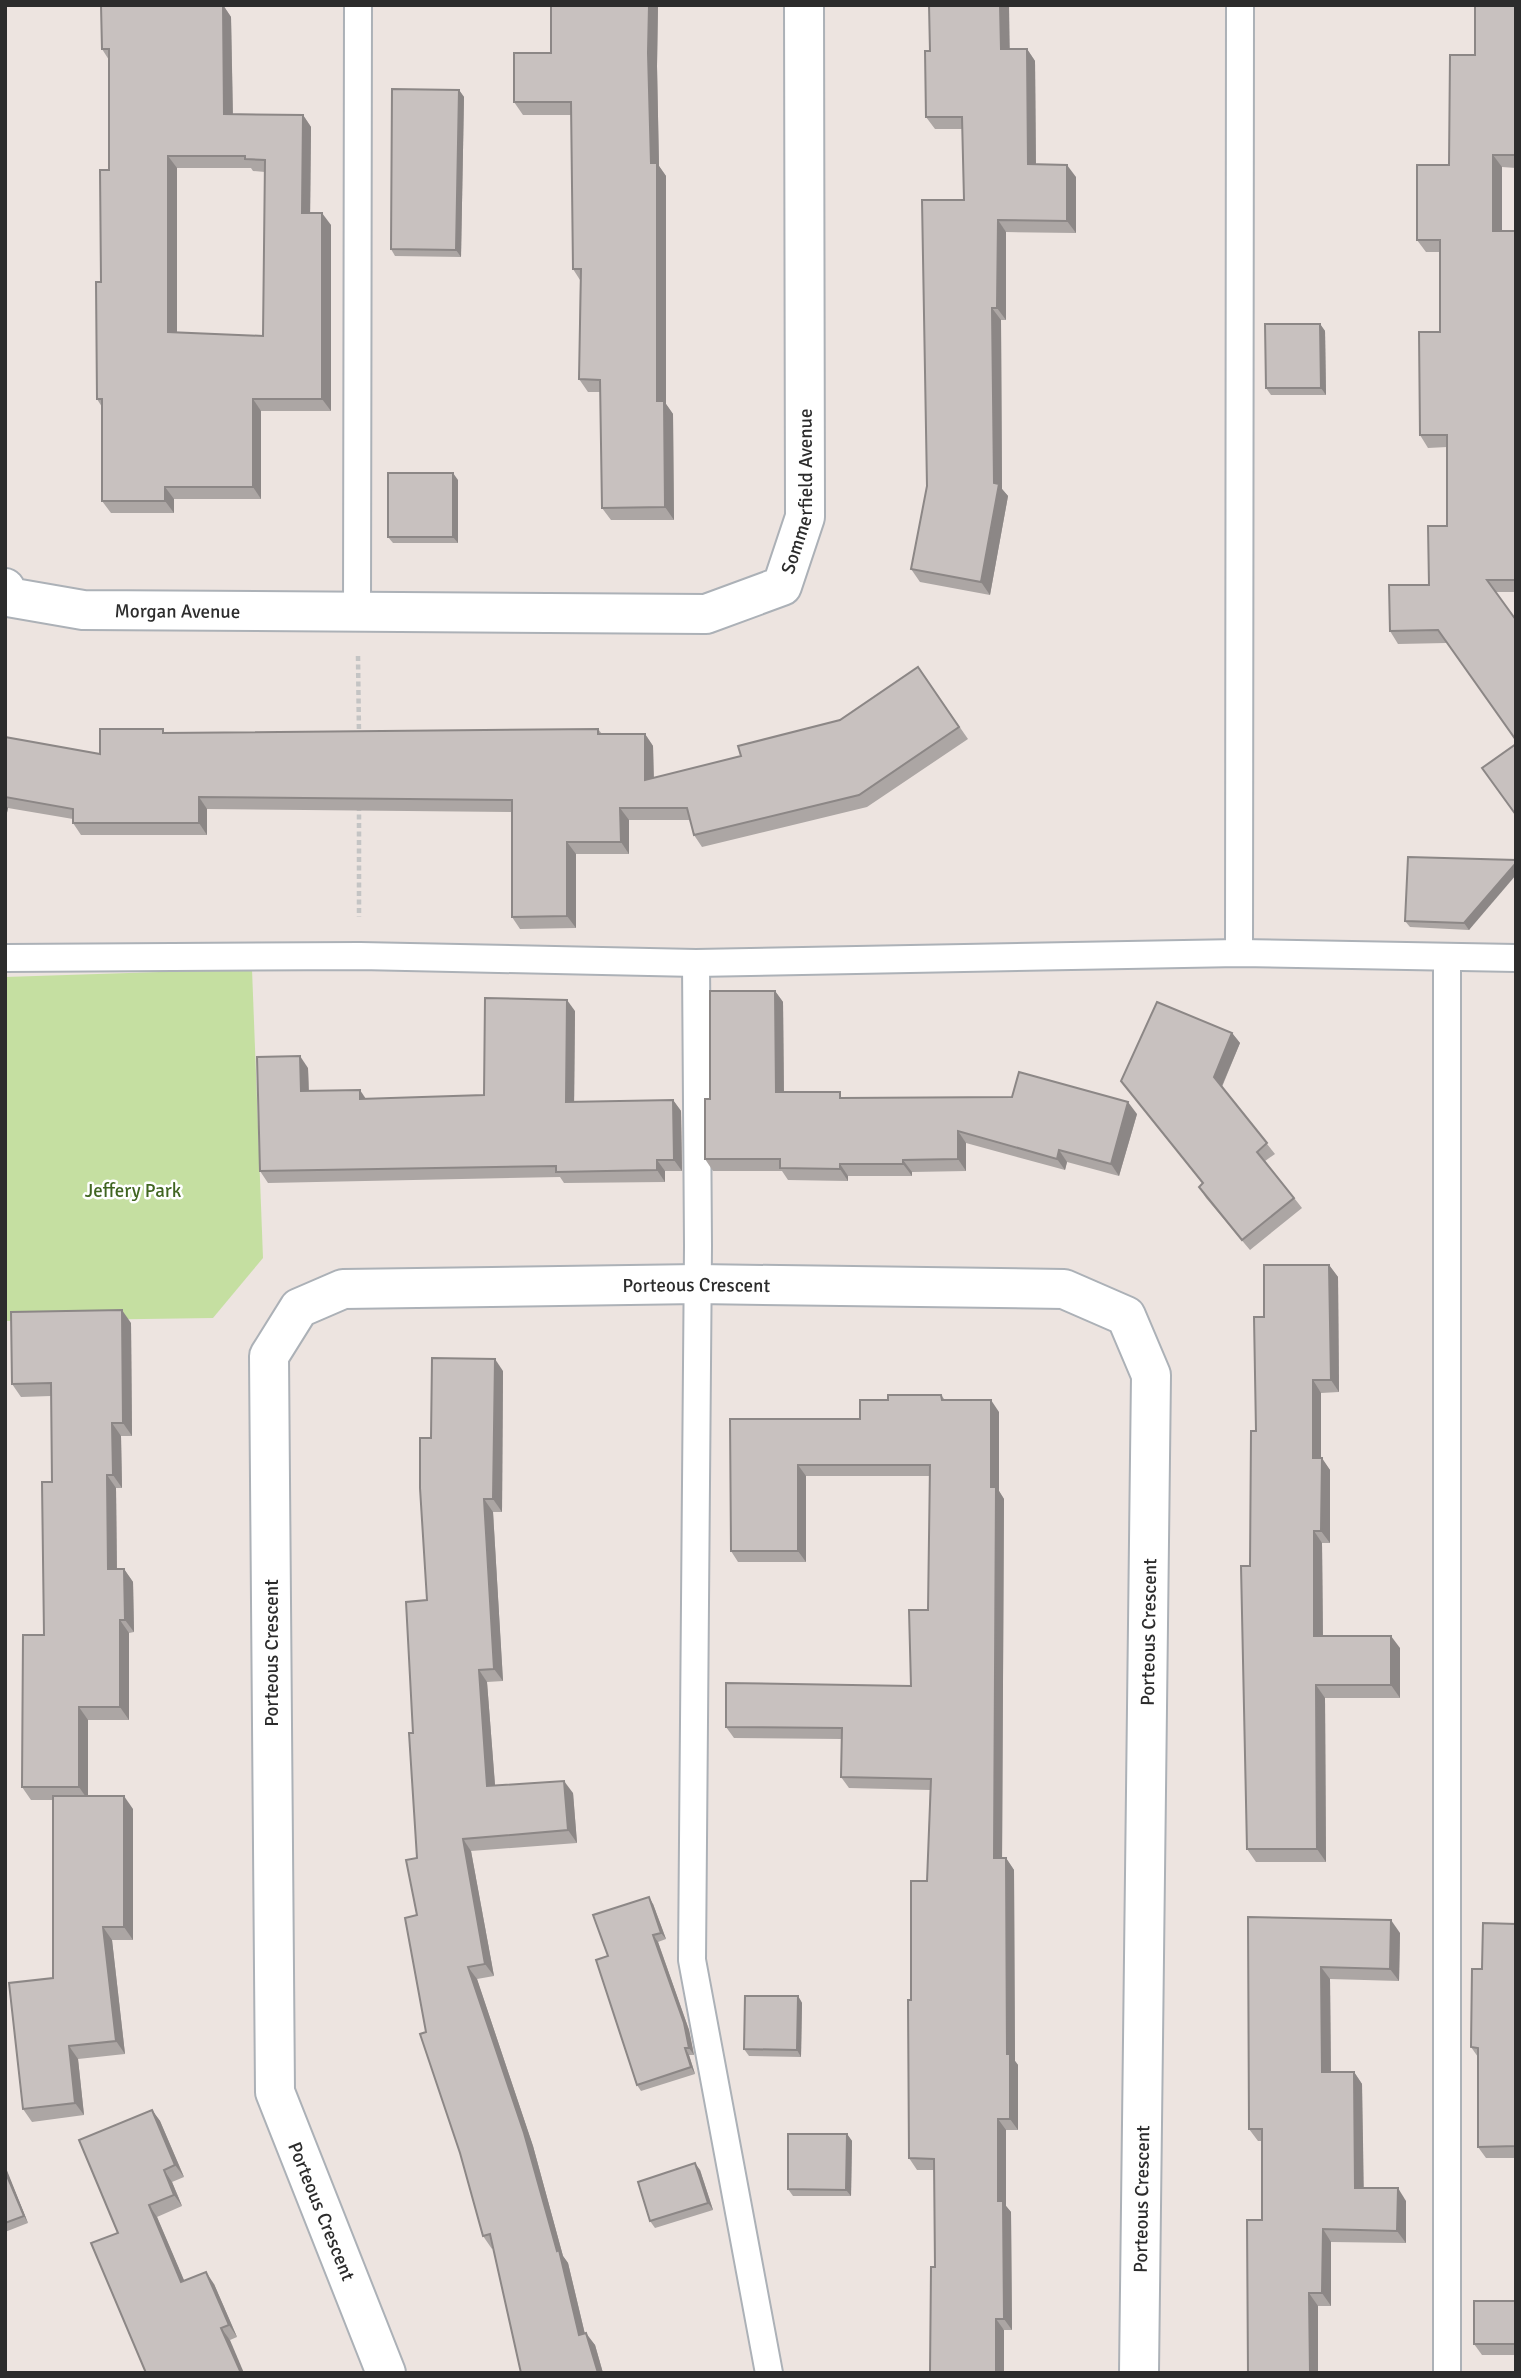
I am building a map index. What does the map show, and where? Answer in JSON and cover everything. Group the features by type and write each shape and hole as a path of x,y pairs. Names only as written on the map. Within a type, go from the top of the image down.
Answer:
{"street":[{"name":"Sommerfield Avenue","path":"357,614 706,614 782,586 805,517 803,5"},
{"name":"Morgan Avenue","path":"5,589 8,597 83,610 357,614"},
{"name":"Porteous Crescent","path":"386,2373 275,2092 269,1356 299,1308 343,1289 698,1284 1064,1289 1126,1316 1152,1375 1139,2373"}],"lane":[{"path":"357,614 358,5"},
{"path":"1239,953 1240,5"},
{"path":"5,957 360,956 696,963 1239,953 1516,958"},
{"path":"1447,958 1447,2373"},
{"path":"696,963 698,1284 692,1960 769,2373"}],"path":[{"path":"358,660 359,741"},
{"path":"359,795 360,956"}],"green space":[{"name":"Jeffery Park","path":"252,969 263,1258 213,1318 5,1321 5,977"}],"building":[{"path":"101,5 223,5 224,114 303,115 302,213 322,213 322,399 253,399 253,487 165,487 165,501 102,501 102,399 97,399 96,282 101,282 100,170 109,170 109,49 102,49","holes":["168,156 245,156 245,159 265,160 263,336 168,332"]},
{"path":"551,5 649,5 651,163 657,163 657,401 664,401 665,507 602,508 600,380 579,379 581,269 573,269 571,102 514,102 514,53 551,53"},
{"path":"929,5 1000,5 1001,49 1027,49 1028,164 1067,165 1067,221 998,220 997,308 992,308 994,483 999,484 981,582 911,569 927,486 922,200 964,200 962,117 926,117 925,51 930,51"},
{"path":"1475,5 1516,5 1516,155 1493,155 1493,231 1516,231 1516,580 1487,580 1516,620 1516,740 1438,630 1390,631 1389,585 1429,585 1428,526 1447,526 1447,435 1420,435 1419,332 1440,332 1440,240 1417,240 1417,165 1449,165 1450,55 1475,55"},
{"path":"392,89 459,90 456,250 391,249"},
{"path":"1265,324 1320,324 1321,388 1266,388"},
{"path":"388,473 453,473 453,537 388,537"},
{"path":"918,667 959,727 859,795 694,835 687,808 620,808 621,842 567,842 567,916 512,917 512,800 199,797 199,823 73,823 73,809 5,797 5,737 100,754 100,729 163,729 163,733 598,729 598,734 645,734 645,780 741,756 738,746 840,720"},
{"path":"1516,744 1516,815 1482,768"},
{"path":"1408,857 1516,860 1516,863 1464,923 1405,921"},
{"path":"710,991 775,991 776,1092 840,1092 840,1098 1012,1097 1019,1072 1128,1102 1111,1164 1059,1150 1057,1159 958,1131 958,1159 903,1160 903,1164 840,1164 840,1169 780,1168 780,1159 705,1159 705,1099 710,1099"},
{"path":"485,998 567,1000 566,1102 673,1100 674,1160 657,1160 657,1170 556,1172 556,1166 260,1171 257,1057 300,1056 301,1091 360,1090 360,1099 484,1095"},
{"path":"1157,1002 1232,1033 1214,1077 1267,1143 1257,1152 1294,1198 1242,1240 1199,1187 1203,1183 1121,1081"},
{"path":"1264,1265 1329,1265 1331,1380 1313,1380 1313,1458 1322,1458 1321,1531 1314,1531 1314,1636 1391,1636 1391,1685 1316,1685 1317,1849 1247,1849 1241,1566 1250,1566 1251,1431 1256,1431 1254,1317 1264,1317"},
{"path":"122,1310 123,1423 112,1423 113,1475 107,1475 108,1569 124,1569 125,1620 120,1620 120,1707 79,1707 79,1787 22,1787 23,1635 44,1635 42,1482 52,1482 51,1383 12,1384 11,1312"},
{"path":"432,1358 495,1359 493,1499 484,1499 494,1669 479,1670 487,1786 564,1781 568,1830 463,1839 485,1964 468,1967 524,2133 557,2251 559,2250 579,2335 586,2333 598,2373 521,2373 490,2234 483,2236 460,2153 420,2034 426,2032 405,1918 417,1915 406,1860 417,1858 409,1733 413,1733 406,1602 427,1600 420,1488 420,1438 431,1438"},
{"path":"888,1395 941,1395 942,1400 991,1400 991,1487 996,1487 994,1858 1006,1858 1007,2054 1010,2054 1010,2119 998,2119 998,2201 1003,2201 1004,2319 996,2319 996,2373 930,2373 931,2267 935,2267 934,2159 909,2158 908,2000 911,2000 911,1881 927,1881 931,1779 841,1777 842,1728 726,1727 726,1683 911,1686 909,1610 928,1610 930,1465 798,1465 798,1551 731,1551 730,1419 860,1419 860,1400 888,1400"},
{"path":"53,1796 124,1796 124,1927 103,1927 116,2041 69,2046 75,2103 23,2109 9,1983 53,1978"},
{"path":"649,1897 661,1933 653,1935 684,2023 689,2048 685,2048 691,2067 637,2085 596,1960 608,1956 593,1915"},
{"path":"1248,1917 1391,1920 1390,1969 1321,1967 1322,2072 1354,2072 1355,2188 1398,2188 1397,2231 1323,2229 1322,2293 1309,2293 1310,2373 1248,2373 1247,2220 1262,2220 1262,2129 1249,2129"},
{"path":"1483,1923 1516,1924 1516,2146 1478,2147 1478,2048 1471,2047 1472,1969 1482,1969"},
{"path":"745,1996 798,1996 797,2050 744,2049"},
{"path":"152,2110 175,2165 164,2170 174,2195 149,2205 181,2282 206,2272 229,2325 221,2328 241,2373 146,2373 91,2243 118,2233 79,2140"},
{"path":"788,2134 847,2134 846,2190 788,2189"},
{"path":"695,2163 708,2203 650,2221 638,2182"},
{"path":"5,2171 24,2216 5,2223"},
{"path":"1474,2301 1516,2301 1516,2344 1474,2344"}]}
